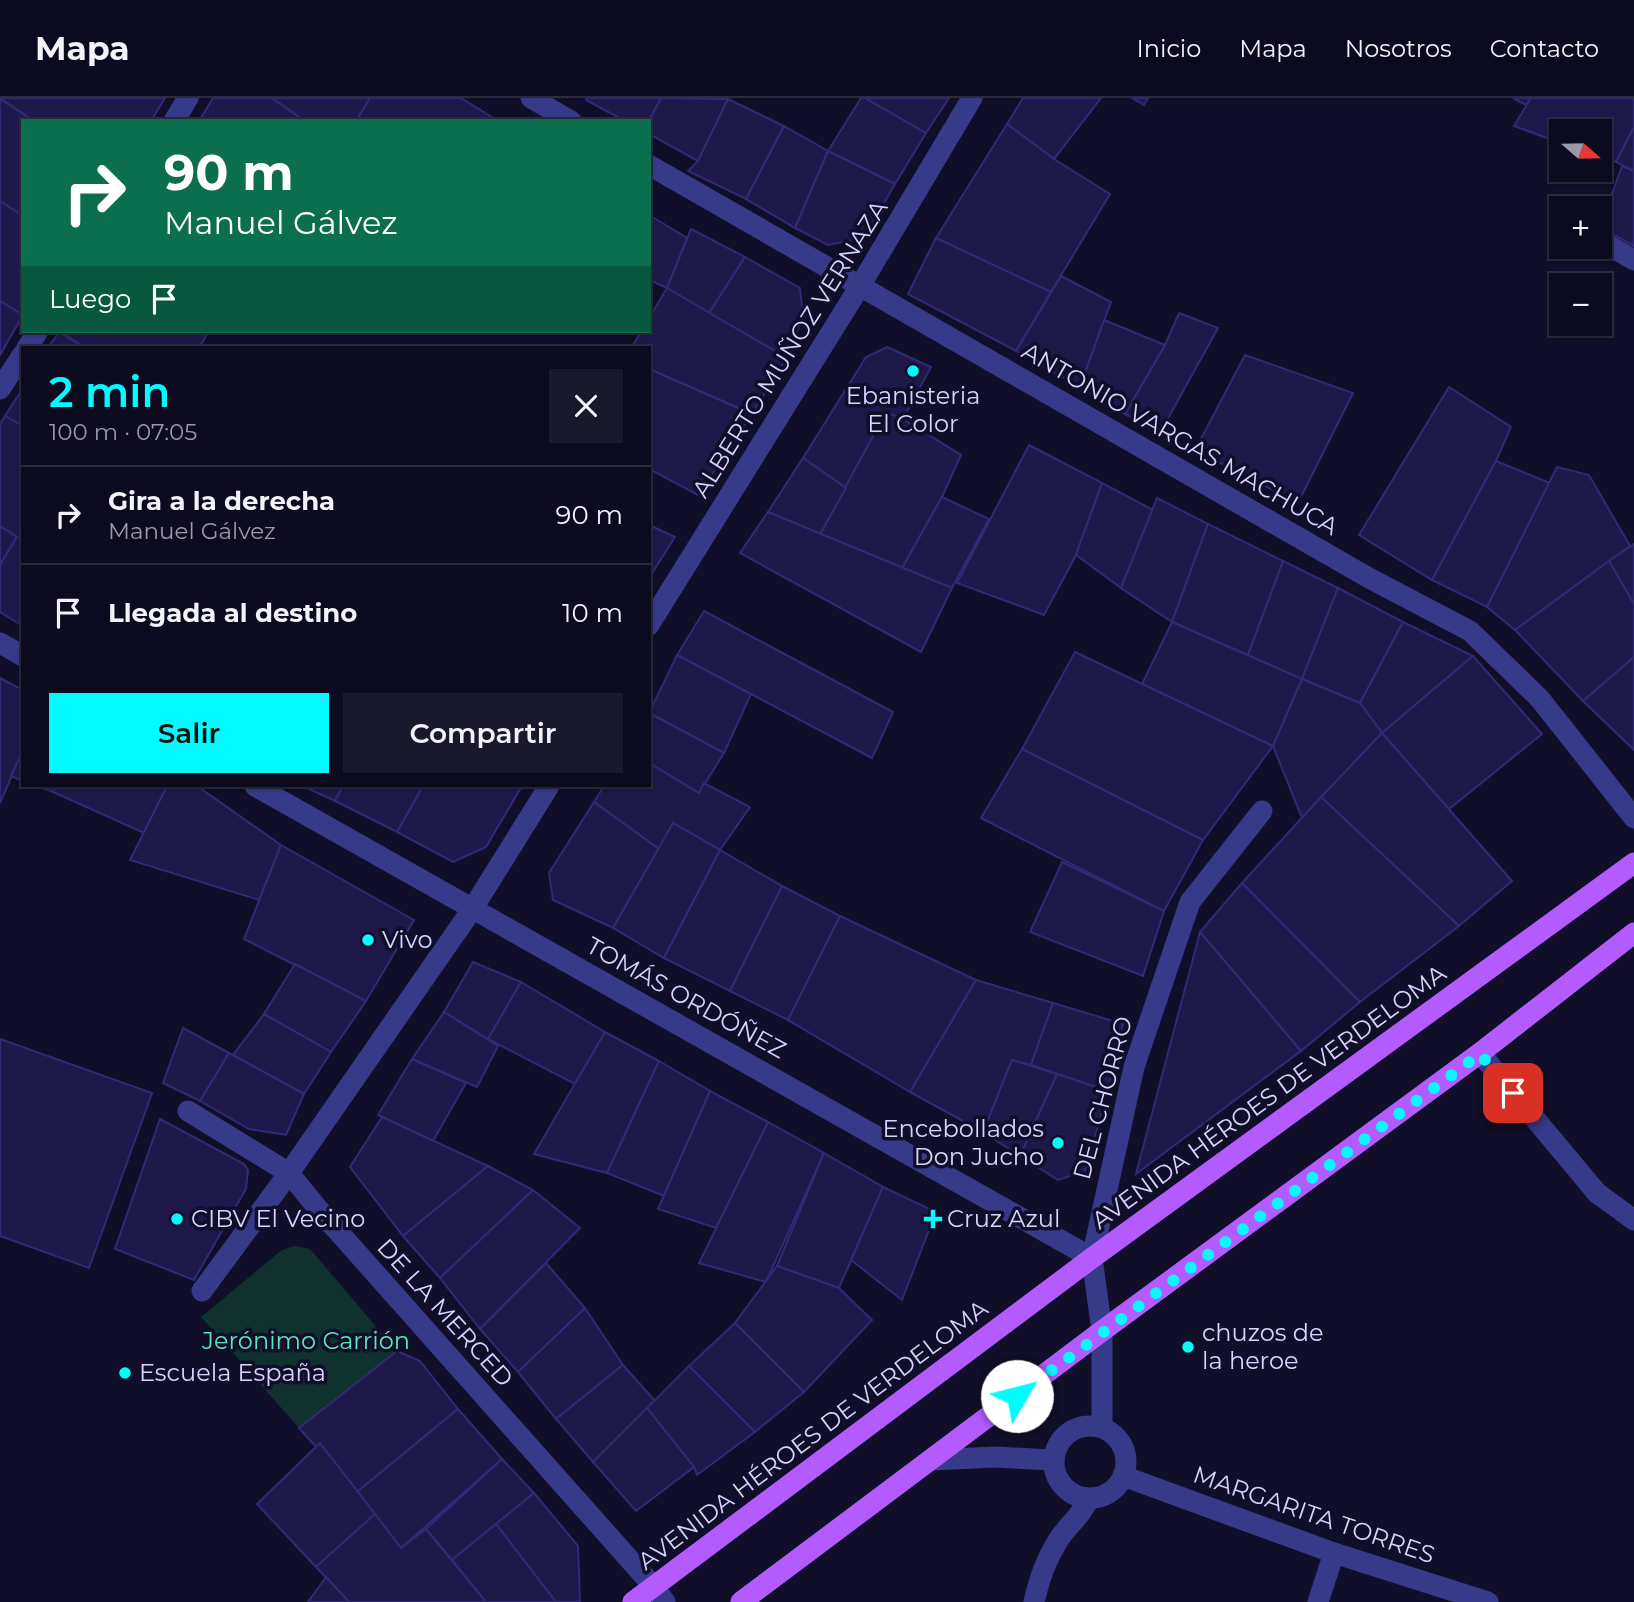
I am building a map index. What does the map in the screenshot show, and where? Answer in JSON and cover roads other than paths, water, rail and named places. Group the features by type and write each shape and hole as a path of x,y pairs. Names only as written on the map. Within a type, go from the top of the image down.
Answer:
{"main road":[{"name":"AVENIDA HÉROES DE VERDELOMA","path":"634,1602 660,1595 1092,1258 1634,863"},
{"path":"741,1602 1102,1331 1480,1054 1634,933"}],"street":[{"path":"175,119 188,98"},
{"path":"531,98 568,119"},
{"name":"ALBERTO MUÑOZ VERNAZA","path":"651,622 860,286 972,98"},
{"name":"ANTONIO VARGAS MACHUCA","path":"651,166 1368,578 1470,631 1540,699 1634,818"},
{"path":"1612,247 1634,260"},
{"path":"0,389 21,357"},
{"path":"0,643 21,655"},
{"name":"TOMÁS ORDÓÑEZ","path":"256,787 1092,1258"},
{"path":"202,1291 289,1173 473,908 549,787"},
{"name":"DEL CHORRO","path":"1102,1427 1102,1331 1092,1258 1134,1067 1190,902 1262,811"},
{"path":"1480,1054 1597,1194 1634,1220"},
{"path":"188,1111 289,1173"},
{"name":"DE LA MERCED","path":"289,1173 318,1210 660,1595"},
{"path":"1079,1427 1102,1427 1112,1432 1125,1451 1123,1476 1111,1492 1101,1497 1078,1497 1067,1491 1055,1472 1054,1461 1061,1440 1079,1427"},
{"path":"932,1460 994,1457 1054,1461"},
{"name":"MARGARITA TORRES","path":"1123,1476 1334,1553 1488,1602"},
{"path":"1034,1602 1041,1571 1060,1537 1081,1515 1090,1499"},
{"path":"1318,1602 1334,1553"}],"place":[{"name":"Ebanisteria El Color","path":"913,371"},
{"name":"Vivo","path":"368,940"},
{"name":"Encebollados Don Jucho","path":"1058,1143"},
{"name":"CIBV El Vecino","path":"177,1219"},
{"name":"Cruz Azul","path":"933,1219"},
{"name":"chuzos de la heroe","path":"1188,1347"},
{"name":"Escuela España","path":"125,1373"}],"park label":[{"name":"Jerónimo Carrión","path":"306,1341"}]}
